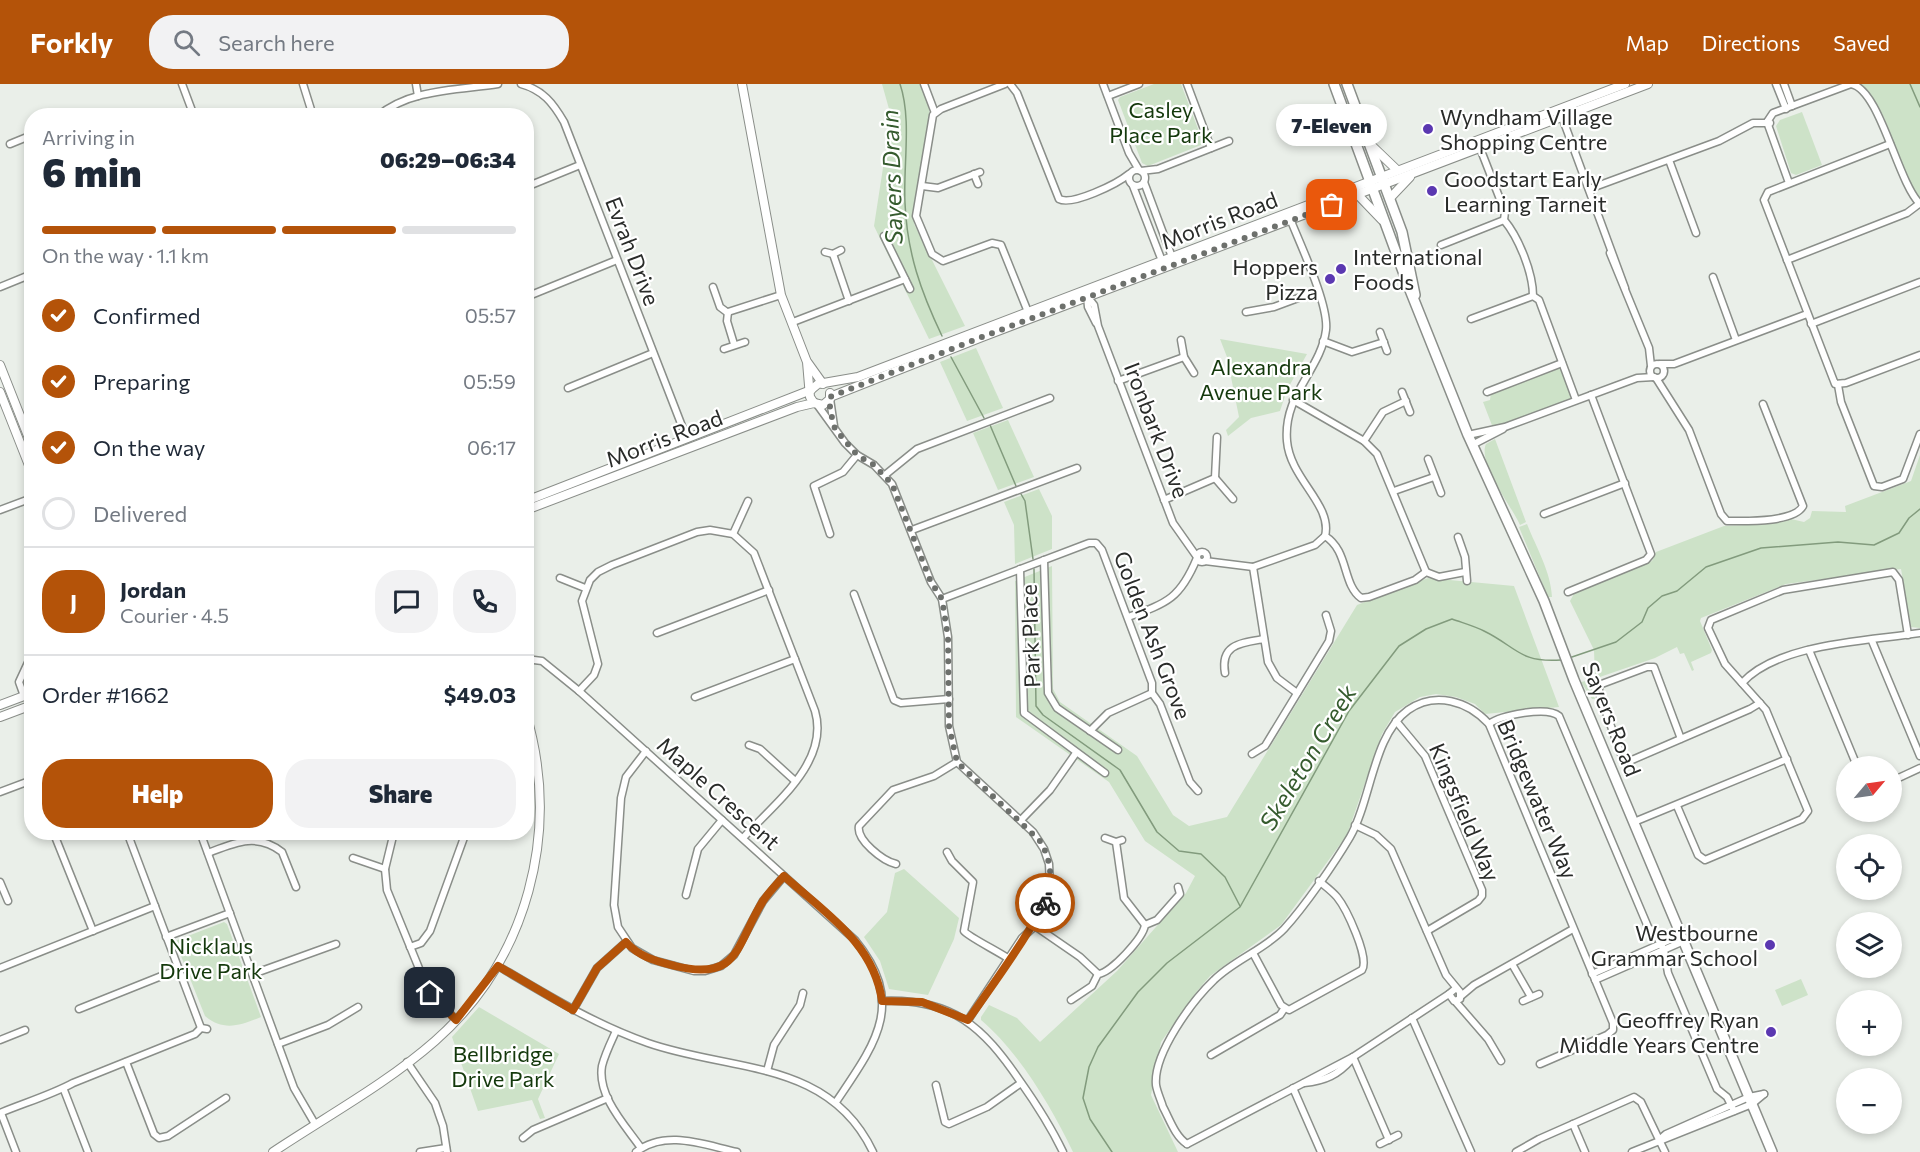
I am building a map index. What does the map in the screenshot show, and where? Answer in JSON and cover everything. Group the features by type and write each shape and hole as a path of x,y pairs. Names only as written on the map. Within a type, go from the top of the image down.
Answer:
{"main road":[{"name":"Sayers Road","path":"1334,84 1470,440 1544,601 1574,680 1772,1152"},
{"name":"Sayers Road","path":"1347,84 1391,197 1409,257 1414,298"}],"street":[{"path":"182,84 191,108"},
{"path":"303,84 310,108"},
{"path":"416,84 418,96"},
{"path":"389,108 396,103 418,96 498,84"},
{"name":"Evrah Drive","path":"521,84 537,88 553,104 564,122 689,444"},
{"path":"742,84 781,295 807,362 810,397 857,455 885,475 897,493 931,582 942,599 948,637 949,726 957,762 1021,820 1041,842 1049,864 1050,886 1035,926 1022,938 968,1020"},
{"path":"924,84 935,113 916,216 932,254 943,261 998,242 1004,248 1029,315"},
{"path":"935,113 1005,84"},
{"path":"1010,84 1017,93 1057,197 1067,202 1111,185 1129,174 1158,169 1229,141"},
{"path":"1103,84 1129,153 1144,180 1168,261"},
{"path":"1108,96 1139,84"},
{"path":"1187,84 1211,148"},
{"name":"Morris Road","path":"1384,180 1396,169 1476,139 1621,87 1648,84"},
{"path":"1776,84 1789,108"},
{"path":"1784,84 1789,108"},
{"path":"1786,260 1907,213 1920,204 1905,184 1876,111 1854,85 1769,115 1770,134 1789,183"},
{"name":"Morris Road","path":"824,385 858,377 1029,315 1384,180 1413,174 1562,117 1621,87"},
{"path":"1562,117 1608,244 1617,260 1625,288 1649,348 1663,374 1664,389"},
{"path":"1589,189 1719,141 1753,123 1769,122"},
{"path":"10,144 24,138"},
{"path":"1476,139 1505,212 1504,220 1513,234 1530,276 1533,296 1539,300 1576,400"},
{"path":"1369,141 1376,152 1396,169"},
{"path":"1890,144 1789,183 1766,193 1764,197 1831,379 1838,385 1840,399 1874,486 1881,488 1903,479 1920,434"},
{"path":"1129,153 1129,174 1132,185 1168,261"},
{"path":"1669,160 1696,233"},
{"path":"534,184 580,165"},
{"path":"1111,185 1139,186 1158,169"},
{"path":"922,186 938,188 977,173 978,184"},
{"path":"1391,197 1413,174"},
{"name":"Morris Road","path":"1289,216 1358,195 1373,184"},
{"path":"1358,195 1375,211 1390,231"},
{"path":"1191,572 1198,556 1218,563 1253,567 1315,545 1325,536 1327,524 1323,512 1301,480 1289,454 1287,421 1293,400 1323,341 1325,316 1289,216"},
{"path":"1441,245 1504,220"},
{"path":"884,236 910,289"},
{"path":"825,252 833,254 841,250"},
{"path":"833,254 849,301"},
{"path":"534,294 617,260"},
{"path":"0,287 24,277"},
{"path":"1713,277 1736,340"},
{"path":"793,322 905,279"},
{"path":"1810,324 1920,282"},
{"path":"713,287 720,307 728,313 734,344"},
{"path":"1246,312 1274,307 1317,291"},
{"name":"Ironbark Drive","path":"1086,293 1088,307 1098,326 1173,523 1198,556"},
{"path":"728,313 732,309 781,295"},
{"path":"1471,319 1533,296"},
{"path":"1470,440 1637,378 1655,378 1674,364 1807,314"},
{"name":"Morris Road","path":"830,398 1029,315"},
{"path":"1380,332 1388,351"},
{"path":"1180,340 1184,357 1194,373"},
{"path":"1323,341 1352,352 1384,342"},
{"path":"724,349 745,342"},
{"path":"1649,348 1650,373 1664,389 1689,429 1724,519 1766,520 1798,512 1802,508 1764,404"},
{"path":"568,388 653,353"},
{"path":"1838,385 1920,355"},
{"path":"1118,381 1184,357"},
{"path":"807,362 830,390 835,429"},
{"path":"1487,392 1562,363"},
{"path":"1637,378 1650,366 1674,364"},
{"path":"0,365 24,426"},
{"path":"811,389 824,385"},
{"name":"Morris Road","path":"534,507 689,444 811,389"},
{"path":"0,392 24,453"},
{"path":"1402,392 1410,412"},
{"path":"1568,592 1646,560 1651,550 1591,395"},
{"path":"815,403 823,405 830,398"},
{"path":"885,475 917,449 1050,398"},
{"path":"1293,400 1364,441 1383,463 1426,572 1439,577 1465,572"},
{"path":"1364,441 1383,412 1406,401"},
{"name":"Morris Road","path":"534,498 815,403"},
{"path":"1470,440 1505,427"},
{"path":"1217,437 1215,478 1233,499"},
{"path":"830,534 811,485 843,472 857,455"},
{"path":"1428,459 1441,493"},
{"path":"912,530 1077,468"},
{"path":"1394,491 1434,477"},
{"path":"1164,500 1215,478"},
{"path":"1544,514 1625,483"},
{"path":"0,510 24,501"},
{"path":"733,534 748,501"},
{"path":"579,691 594,675 598,664 597,651 583,610 585,588 598,572 697,532 710,530 733,534 754,553 815,711 819,729 812,759 743,838"},
{"path":"1325,536 1339,550 1355,591 1361,598 1415,580 1426,572"},
{"path":"1458,537 1465,557 1467,581"},
{"name":"Golden Ash Grove","path":"942,599 1096,543 1102,550 1128,617 1152,683 1152,693 1160,704 1190,782 1198,791"},
{"name":"Park Place","path":"1044,560 1048,693 1057,708 1118,750"},
{"path":"1128,617 1169,600 1191,572 1205,560"},
{"path":"1253,567 1264,639 1273,672 1297,693"},
{"path":"1020,569 1022,709 1029,719 1105,773"},
{"path":"1677,806 1698,855 1706,860 1808,814 1787,759 1760,703 1722,660 1708,623 1713,618 1783,590 1893,572 1899,580 1908,635"},
{"path":"560,578 585,588"},
{"path":"657,633 770,590"},
{"path":"854,594 894,700 901,703 949,699"},
{"path":"1252,754 1264,746 1329,641 1331,631 1326,615"},
{"path":"1742,683 1758,669 1809,651 1920,633"},
{"path":"1225,673 1224,656 1228,648 1236,644 1264,639"},
{"path":"1872,641 1920,756"},
{"path":"1809,651 1853,756"},
{"path":"695,697 795,659"},
{"name":"Maple Crescent","path":"534,660 542,661 579,691 855,940 869,957 880,984 882,1001 873,1047 836,1102"},
{"path":"1681,738 1654,667 1647,667 1599,685 1599,693 1625,760 1681,738 1760,703"},
{"path":"24,673 20,682 24,688"},
{"path":"1090,731 1108,713 1152,693"},
{"path":"0,705 24,696"},
{"name":"Bridgewater Way","path":"1187,1144 1175,1131 1156,1085 1161,1058 1167,1044 1201,994 1215,978 1253,953 1285,927 1351,835 1385,740 1396,721 1417,705 1427,701 1446,700 1464,705 1489,724 1613,1023 1613,1030 1608,1035 1540,1064"},
{"path":"0,717 24,708"},
{"path":"1489,724 1502,716 1549,711 1559,716 1648,927 1662,947 1668,973 1713,1081 1732,1108"},
{"name":"Kingsfield Way","path":"1396,721 1425,756 1482,890 1482,896 1478,901 1427,931"},
{"path":"749,745 760,749 794,780"},
{"path":"646,752 626,777 621,798 614,905 618,927 626,942 652,960 694,971 705,971 721,966 734,955 763,901 784,876"},
{"path":"1021,820 1050,790 1076,753"},
{"path":"273,1152 407,1062 456,1020 498,966 519,924 528,896 540,839 540,790 534,757"},
{"path":"1634,822 1787,759"},
{"path":"896,864 886,860 861,838 859,826 893,790 934,776 957,762"},
{"path":"1902,776 1920,768"},
{"path":"0,792 24,783"},
{"path":"1639,835 1642,823 1653,816"},
{"path":"686,895 698,849 722,820"},
{"path":"1355,825 1376,835 1391,849 1455,995 1488,1039 1501,1061"},
{"path":"1105,838 1119,841 1124,898 1146,925"},
{"path":"56,840 93,931"},
{"path":"16,1152 0,1113 52,1092 64,1090 74,1083 195,1034 204,1028 166,937 130,840"},
{"path":"203,840 294,1088 315,1124"},
{"path":"208,853 241,841 258,840 282,852 296,886"},
{"path":"392,840 385,869 387,890 430,993 456,1020"},
{"path":"410,947 420,943 430,931 463,840"},
{"path":"947,852 952,861 973,882 964,931 1009,959"},
{"path":"352,858 385,869"},
{"path":"1284,1009 1294,1008 1362,970 1366,965 1344,909 1336,896 1319,881"},
{"path":"0,882 8,901"},
{"path":"1071,1000 1092,986 1098,974 1110,970 1142,935 1146,925 1157,920 1180,894 1178,887"},
{"path":"0,968 155,906"},
{"path":"166,937 230,913"},
{"path":"1035,926 1080,957 1098,974"},
{"path":"1187,1152 1187,1144 1353,1057 1412,1018 1573,929"},
{"path":"1593,976 1682,938"},
{"path":"573,1010 597,968 626,942"},
{"path":"253,974 336,944"},
{"path":"1253,953 1284,1009"},
{"path":"1512,964 1531,997"},
{"path":"498,966 573,1010 616,1031 685,1053 791,1077 836,1102 861,1131 873,1152"},
{"path":"79,1009 179,969"},
{"path":"767,1071 774,1045 800,1005 803,993"},
{"path":"1523,1002 1539,994"},
{"path":"882,1001 922,1002 968,1020 989,1039 1022,1083 1048,1121 1063,1152"},
{"path":"278,1044 328,1025 358,1007"},
{"path":"1212,1055 1217,1046 1280,1015 1284,1009"},
{"path":"1412,1018 1471,1152"},
{"path":"0,1040 25,1030"},
{"path":"616,1031 602,1066 602,1081 608,1098 639,1150 669,1139 715,1150 737,1152"},
{"path":"1353,1057 1389,1140"},
{"path":"126,1062 158,1142 226,1098"},
{"path":"407,1062 435,1103 443,1126 447,1150 420,1152"},
{"path":"936,1085 945,1122 949,1124 987,1107 1022,1083"},
{"path":"1293,1088 1321,1152"},
{"path":"64,1090 88,1152"},
{"path":"1632,1152 1658,1141 1666,1134 1690,1127 1764,1094"},
{"path":"1516,1152 1627,1099 1637,1097 1665,1152"},
{"path":"523,1137 533,1130 608,1098"},
{"path":"1573,1124 1585,1152"},
{"path":"1380,1144 1398,1135"}],"green space":[{"path":"882,84 922,84 930,113 914,224 965,326 929,339 874,226 891,116"},
{"name":"Casley Place Park","path":"1154,84 1181,84 1203,142 1201,145 1148,166 1142,163 1118,100 1120,97"},
{"path":"1861,84 1920,84 1920,198 1910,184 1884,117"},
{"path":"1802,112 1822,165 1796,175 1791,173 1776,126 1780,120"},
{"name":"Alexandra Avenue Park","path":"1220,339 1307,354 1287,390 1280,411 1251,418 1228,436 1226,430 1239,417 1227,357"},
{"path":"976,348 1003,408 967,421 940,362"},
{"path":"1557,368 1562,370 1570,399 1493,428 1483,402 1490,400 1491,393"},
{"path":"1008,420 1034,477 998,490 973,433"},
{"path":"1495,439 1526,522 1520,525 1497,486 1487,463 1486,444"},
{"path":"1920,455 1920,628 1911,627 1901,569 1786,584 1701,618 1700,621 1712,650 1711,653 1691,662 1694,670 1692,671 1684,653 1680,654 1677,647 1655,658 1595,679 1594,650 1570,601 1576,590 1652,561 1656,552 1724,526 1769,524 1791,519 1804,522 1810,518 1812,511 1846,512 1845,506 1911,481"},
{"path":"1039,489 1052,516 1052,549 1015,564 1014,525 1004,502"},
{"path":"1527,524 1546,569 1552,597 1548,597 1519,527"},
{"path":"1052,566 1053,689 1060,702 1137,756 1173,815 1189,826 1227,817 1357,605 1428,578 1514,586 1559,707 1485,714 1475,704 1456,697 1436,694 1420,697 1395,712 1382,734 1347,835 1281,925 1210,976 1161,1042 1151,1095 1178,1152 1073,1152 1055,1117 1021,1064 981,1020 989,1005 1017,1018 1040,1042 1117,971 1186,893 1195,876 1145,841 1109,782 1016,717 1015,581"},
{"path":"1594,679 1591,687 1595,699 1592,699 1581,682"},
{"path":"904,869 959,918 954,939 928,995 889,989 880,961 864,937 887,912 895,873"},
{"name":"Nicklaus Drive Park","path":"224,922 227,924 261,1017 233,1026 219,1024 205,1016 175,941"},
{"path":"1801,979 1808,995 1782,1006 1775,990"},
{"name":"Bellbridge Drive Park","path":"479,1007 559,1054 538,1099 545,1118 540,1119 532,1100 478,1111 452,1037"}],"waterway":[{"name":"Sayers Drain","path":"900,84 906,112 906,221 916,272 942,336"},
{"name":"Skeleton Creek","path":"1910,84 1920,107"},
{"name":"Sayers Drain","path":"951,357 984,418"},
{"name":"Sayers Drain","path":"990,425 1016,486"},
{"name":"Sayers Drain","path":"1021,494 1025,501 1033,559"},
{"name":"Skeleton Creek","path":"1569,658 1616,642 1642,622 1648,608 1662,596 1677,591 1706,567 1761,548 1838,542 1874,545 1899,533 1909,518 1920,509"},
{"name":"Sayers Drain","path":"1034,569 1036,706 1043,715 1120,770 1157,832 1179,851 1201,854 1225,877 1240,906"},
{"name":"Skeleton Creek","path":"1112,1152 1090,1119 1083,1098 1089,1067 1098,1047 1138,992 1167,963 1240,907 1349,711 1399,646 1426,629 1452,619 1484,631 1519,653 1536,659 1561,660"}],"way so far":[{"path":"1045,903 1051,874 1041,842 1021,820 957,762 949,726 948,637 942,599 931,582 897,493 885,475 857,455 835,429 830,410 830,397 1272,226 1332,205"}],"place":[{"name":"Wyndham Village Shopping Centre","path":"1428,129"},
{"name":"Goodstart Early Learning Tarneit","path":"1432,191"},
{"name":"7-Eleven","path":"1332,205"},
{"name":"International Foods","path":"1341,269"},
{"name":"Hoppers Pizza","path":"1330,279"},
{"name":"Westbourne Grammar School","path":"1770,945"},
{"name":"Geoffrey Ryan Middle Years Centre","path":"1771,1032"}],"route":[{"path":"430,993 456,1020 471,1004 498,966 573,1010 597,968 626,942 652,960 694,971 712,969 728,962 734,955 763,901 784,876 855,940 869,957 880,984 882,1001 922,1002 968,1020 1022,938 1035,926 1036,918 1045,903"}]}
